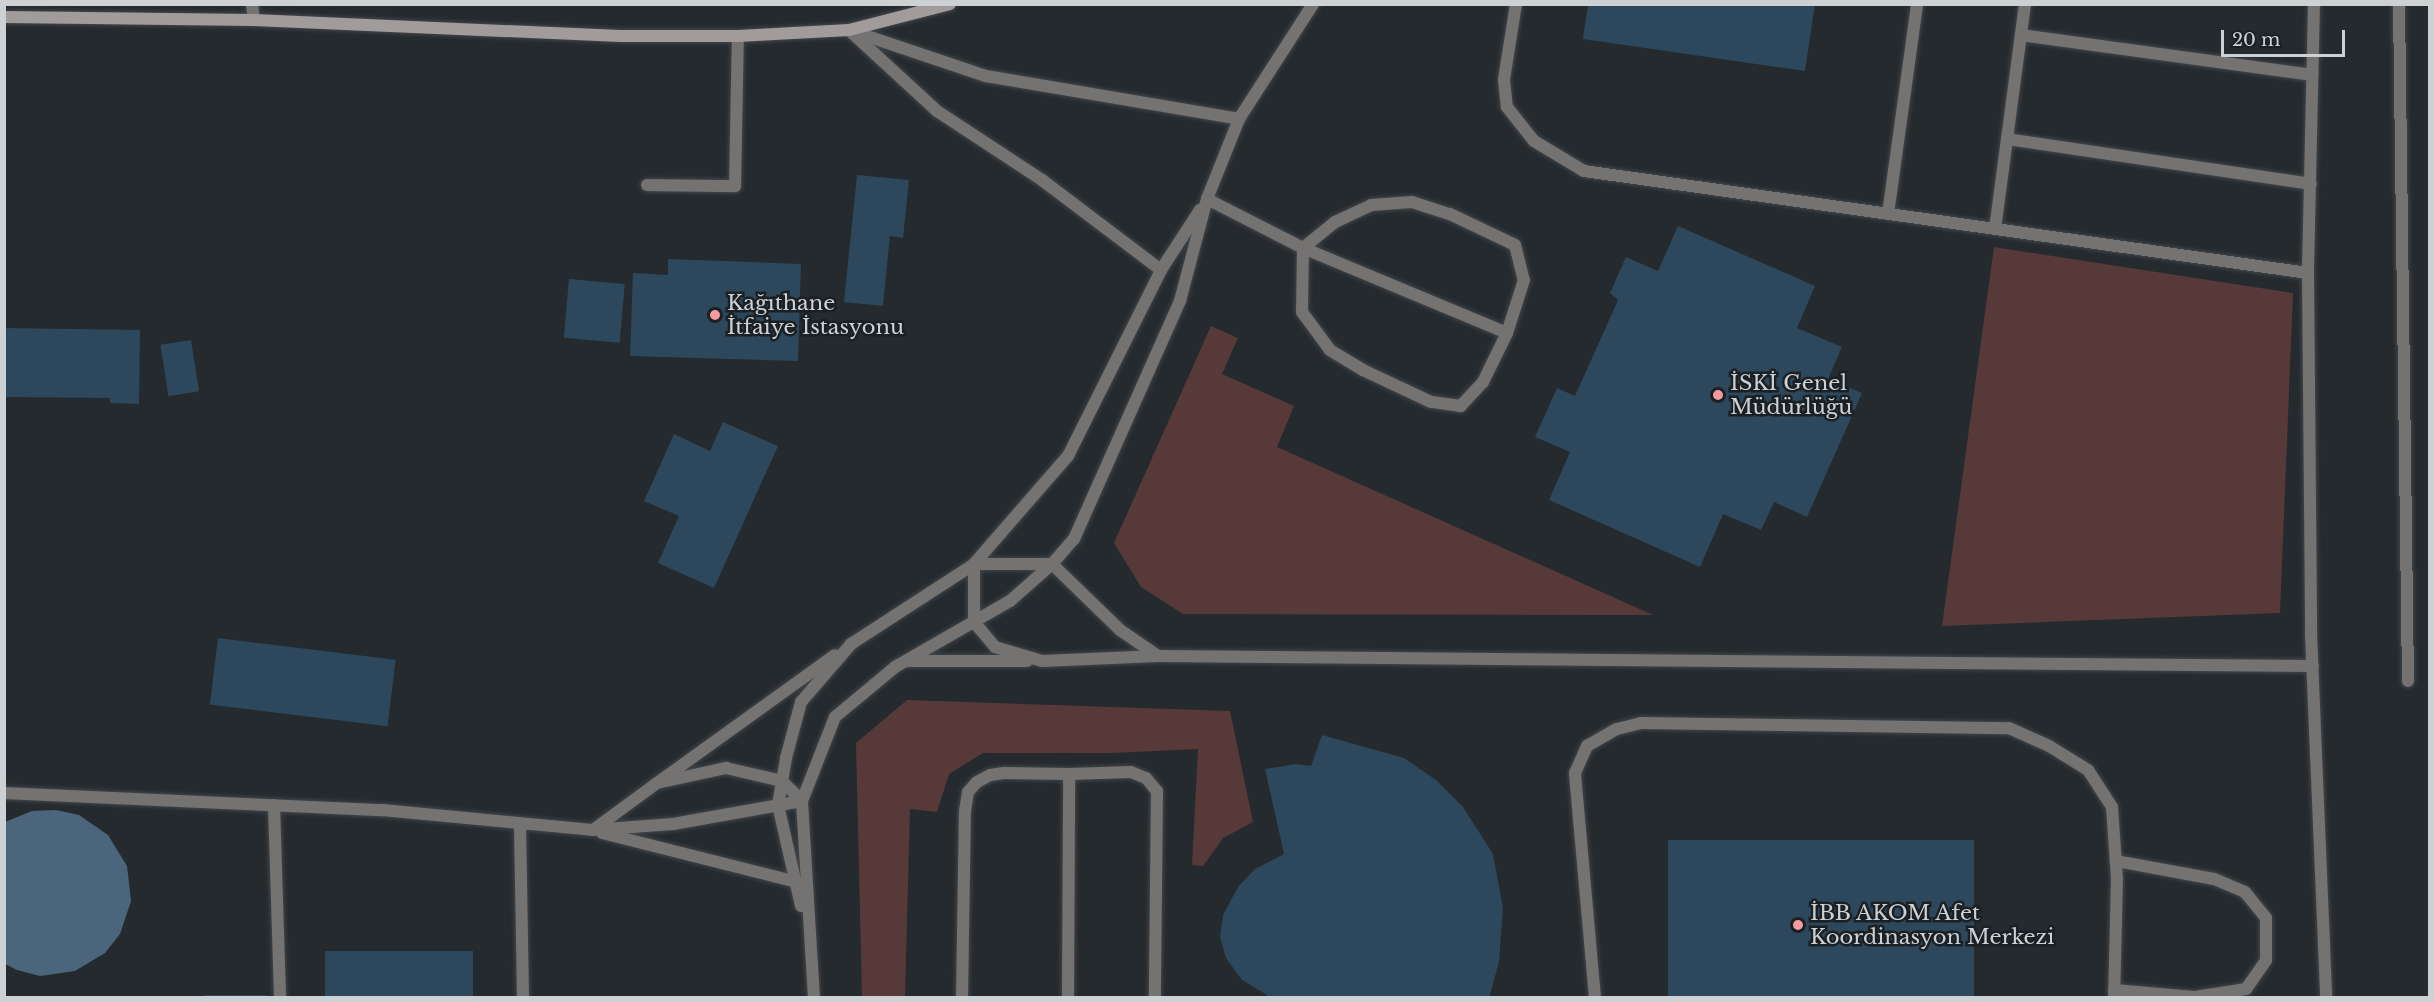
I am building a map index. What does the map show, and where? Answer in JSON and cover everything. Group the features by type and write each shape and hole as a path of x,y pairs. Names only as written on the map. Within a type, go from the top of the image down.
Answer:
{"main road":[{"path":"4,16 254,20 621,36 738,36 849,30 950,4"}],"street":[{"path":"252,4 254,20"},
{"path":"814,998 802,801 836,717 905,661 1010,601 1052,564 1074,539 1180,301 1207,199 1239,118 1313,4"},
{"path":"1516,4 1504,80 1508,107 1534,141 1584,171 2308,273"},
{"path":"1888,214 1917,4"},
{"path":"1995,229 2025,4"},
{"path":"2314,4 2308,273 2313,666 2326,998"},
{"path":"2399,4 2408,681"},
{"path":"849,30 986,76 1239,118"},
{"path":"849,30 937,111 1042,180 1161,270"},
{"path":"2021,35 2312,75"},
{"path":"647,185 735,186 738,36"},
{"path":"2007,139 2310,184"},
{"path":"592,830 851,644 974,564 1068,456 1161,270 1207,199"},
{"path":"1207,199 1303,249 1506,333"},
{"path":"1412,202 1450,214 1515,245 1524,280 1506,333 1483,382 1461,406 1431,402 1363,370 1330,350 1302,312 1303,249 1335,222 1371,205 1412,202"},
{"path":"974,564 1052,564 1120,630 1158,656"},
{"path":"974,564 974,622 995,647 1042,661"},
{"path":"812,964 797,882 778,805 801,702 851,644"},
{"path":"905,661 1042,661 1158,656 2313,666"},
{"path":"1595,998 1575,773 1587,746 1617,729 1641,723 2010,728 2049,746 2088,770 2112,807 2116,861 2114,994 2195,997 2246,989 2266,960 2266,918 2245,892 2214,879 2116,861"},
{"path":"657,783 726,768 782,781 802,801"},
{"path":"962,998 965,811 968,792 977,782 990,775 1004,773 1131,772 1146,778 1157,791 1155,998"},
{"path":"1068,998 1070,774"},
{"path":"4,793 382,810 520,825 592,830 673,824 802,801"},
{"path":"274,805 279,998"},
{"path":"520,825 523,998"},
{"path":"592,830 797,882"}],"shaded area":[{"path":"1994,247 2293,293 2280,613 1942,626"},
{"path":"1211,326 1238,338 1222,374 1294,406 1277,447 1653,615 1183,614 1141,587 1114,543"},
{"path":"907,700 1230,711 1253,822 1223,838 1203,866 1192,865 1198,749 1112,753 983,753 949,774 937,812 910,809 905,997 862,997 856,743"}],"water":[{"path":"56,810 79,815 108,835 127,866 131,901 120,934 105,953 75,971 40,976 5,964 5,822 32,811"}],"building":[{"path":"1588,4 1815,4 1805,71 1583,39"},
{"path":"857,175 909,180 903,238 890,236 883,306 844,302"},
{"name":"İSKİ Genel Müdürlüğü","path":"1678,226 1815,286 1797,328 1842,347 1828,379 1862,393 1807,517 1774,502 1761,530 1723,514 1700,567 1549,500 1570,452 1535,437 1557,388 1575,396 1618,300 1610,293 1626,257 1658,271"},
{"name":"Kağıthane İtfaiye İstasyonu","path":"668,259 801,264 798,361 630,356 633,273 668,275"},
{"path":"569,279 625,284 620,343 564,338"},
{"path":"4,328 140,330 139,404 110,403 110,398 4,397"},
{"path":"191,340 199,391 169,396 160,345"},
{"path":"723,422 778,446 714,588 658,563 679,516 644,501 674,434 710,451"},
{"path":"218,638 396,660 388,726 210,705"},
{"path":"1322,735 1404,758 1436,780 1463,807 1493,854 1503,908 1499,962 1489,998 1266,998 1267,995 1242,980 1226,958 1220,937 1223,915 1238,887 1255,869 1284,854 1265,769 1296,764 1311,766"},
{"path":"1668,840 1974,840 1974,998 1668,998"},
{"path":"325,951 473,951 473,998 325,998"},
{"path":"204,995 267,995 267,998 204,998"}],"place":[{"name":"Kağıthane İtfaiye İstasyonu","path":"715,315"},
{"name":"İSKİ Genel Müdürlüğü","path":"1718,395"},
{"name":"İBB AKOM Afet Koordinasyon Merkezi","path":"1798,925"}]}
